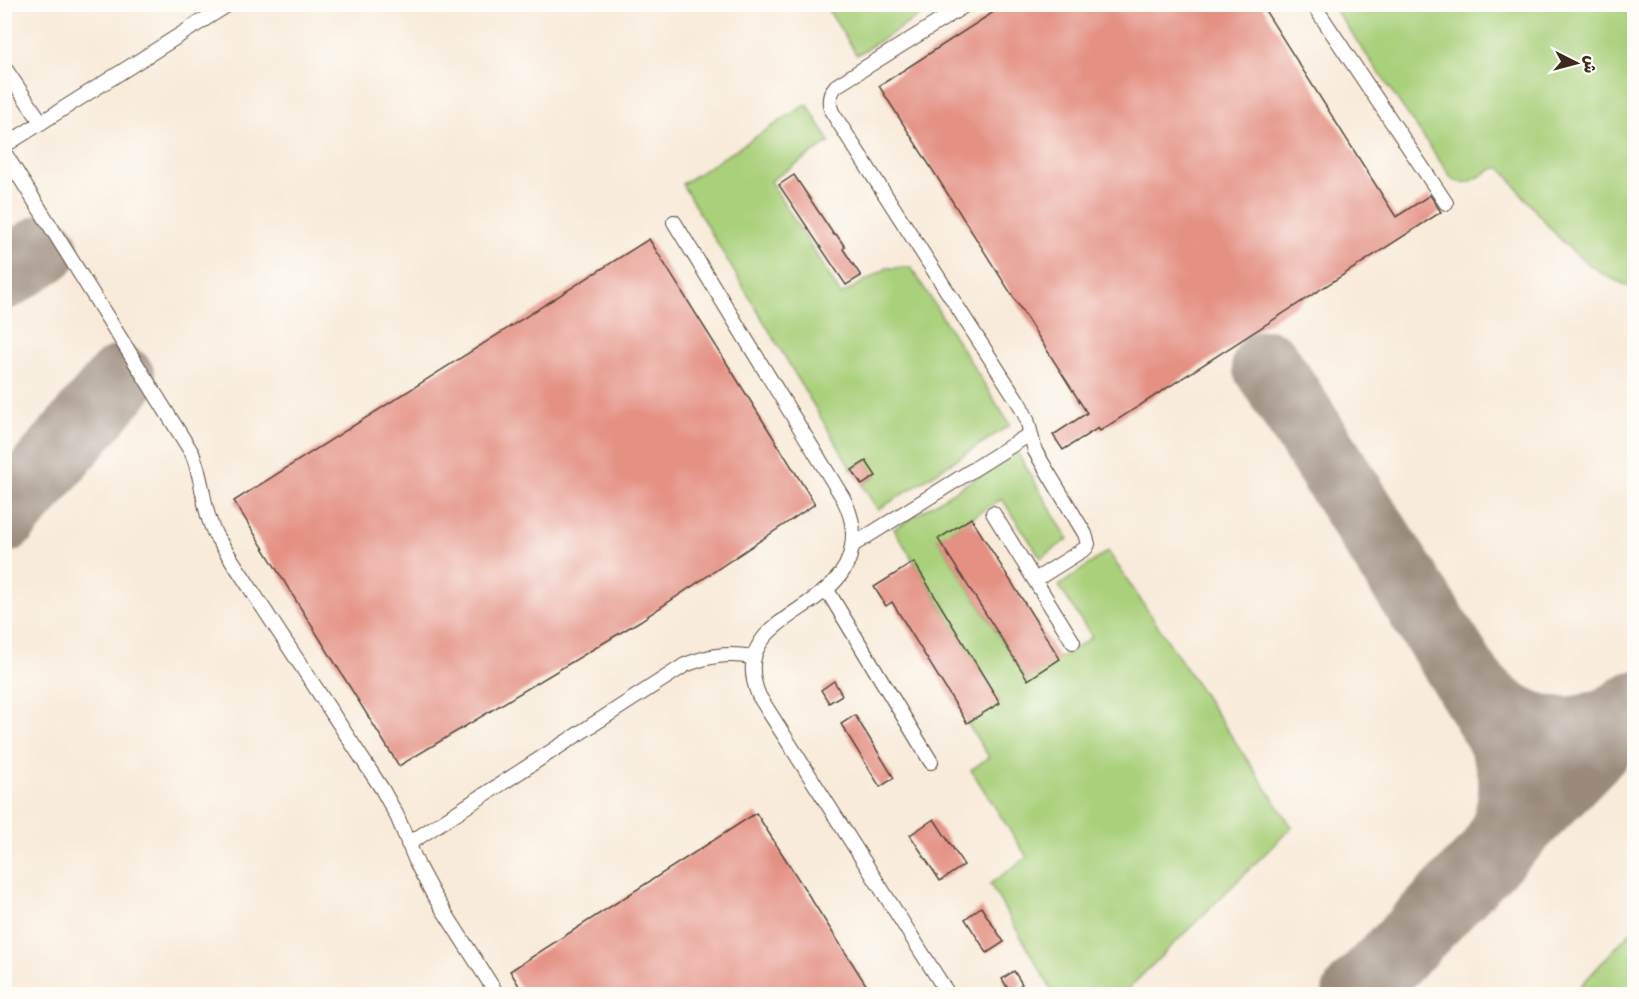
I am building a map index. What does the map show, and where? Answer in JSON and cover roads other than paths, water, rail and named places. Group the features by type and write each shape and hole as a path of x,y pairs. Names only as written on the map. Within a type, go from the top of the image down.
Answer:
{"lane":[{"path":"4,146 229,4"},
{"path":"967,4 836,86 829,105 1019,403 1027,419 1035,451 1085,534 1088,544 1083,551 1035,580"},
{"path":"1313,4 1446,203"},
{"path":"4,67 41,122"},
{"path":"4,152 192,453 199,472 207,515 216,536 382,789 433,894 497,994"},
{"path":"674,222 843,498 853,524 852,553 838,580 777,624 759,644 753,657 754,684 759,696 948,994"},
{"path":"853,544 1030,434"},
{"path":"993,513 1074,642"},
{"path":"827,590 931,762"},
{"path":"408,844 685,666 702,658 719,655 736,654 753,657"}]}
